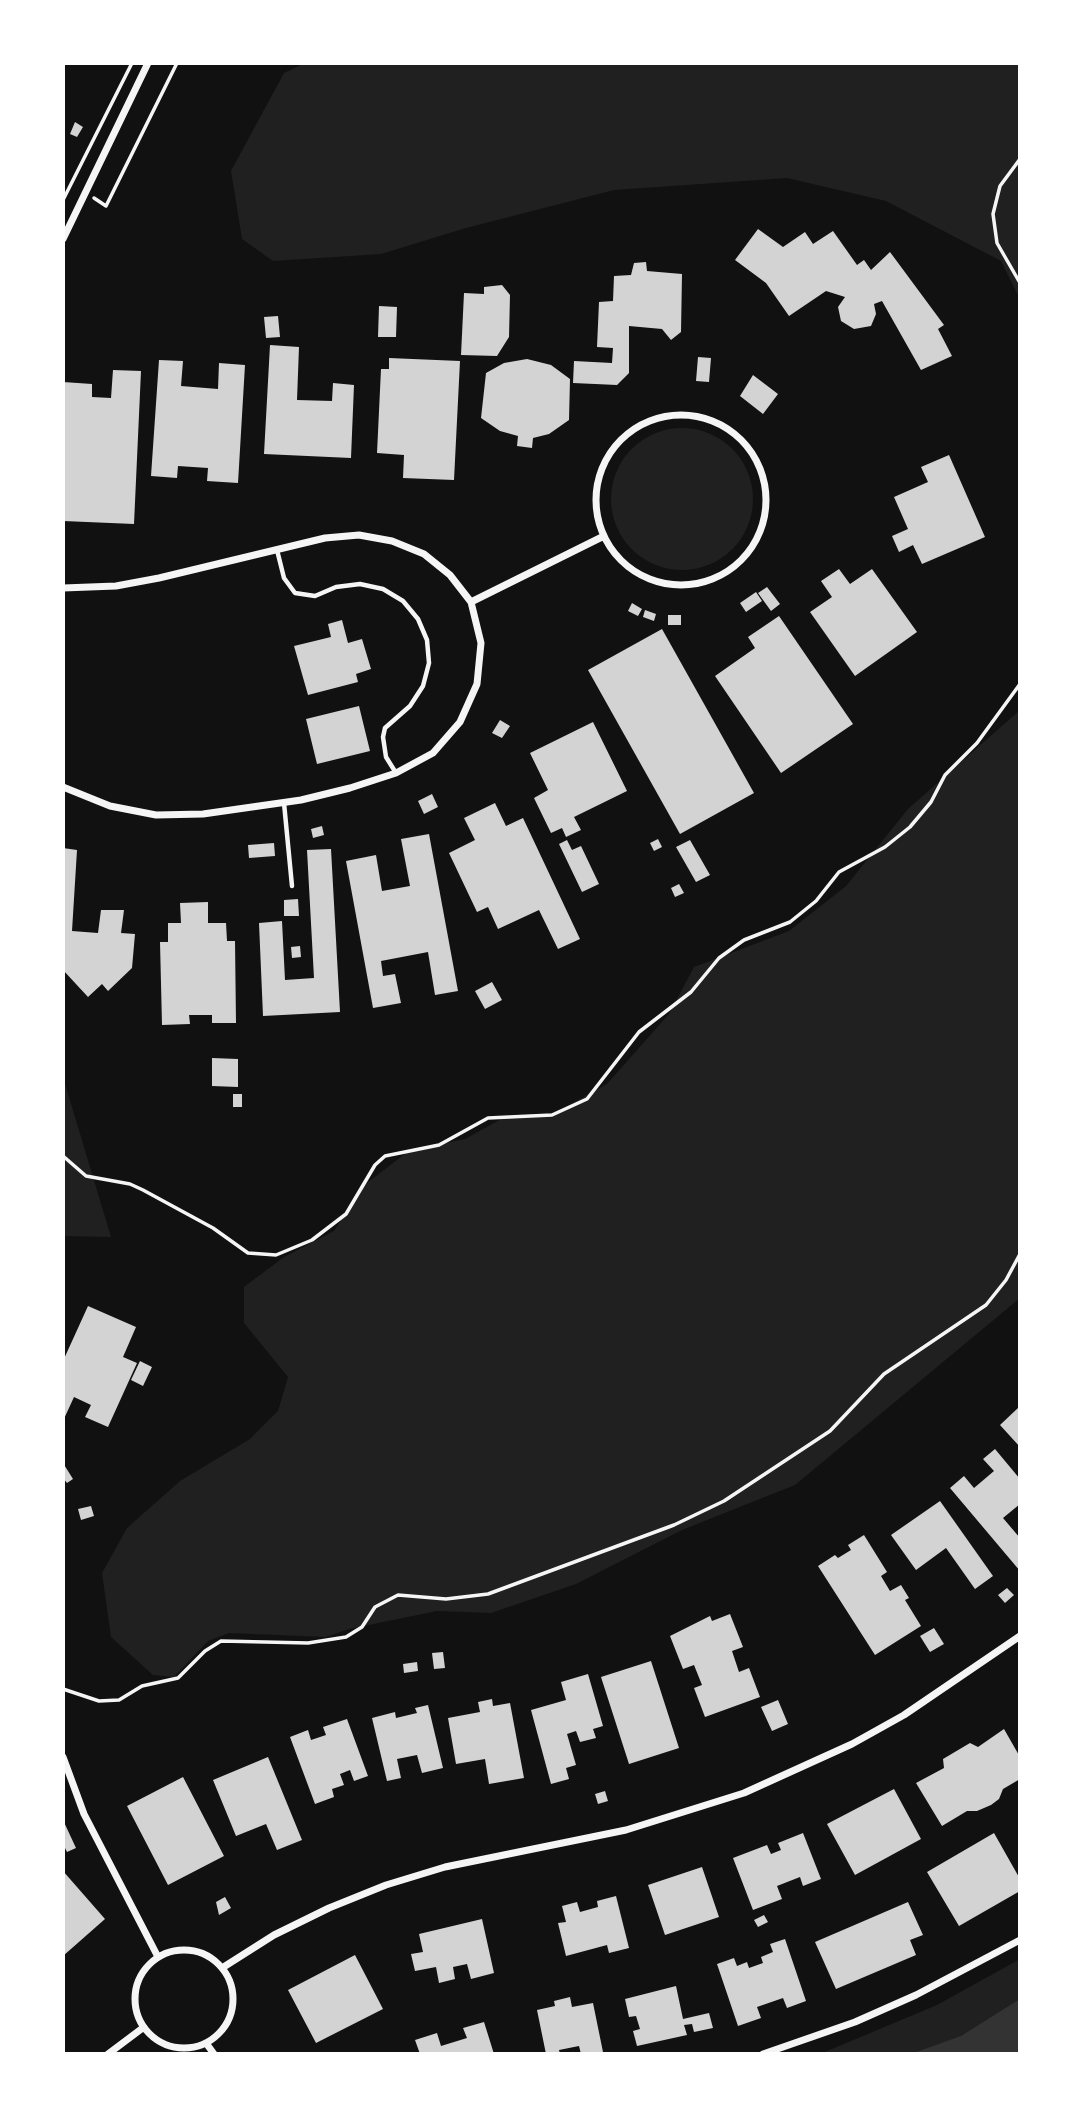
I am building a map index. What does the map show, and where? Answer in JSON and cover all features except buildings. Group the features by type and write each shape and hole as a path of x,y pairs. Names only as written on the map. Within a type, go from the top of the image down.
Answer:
{"street":[{"path":"63,239 148,63"},
{"path":"679,414 698,417 732,431 752,451 764,476 767,504 761,532 751,548 724,573 698,583 669,584 643,576 620,559 604,536 596,509 597,481 614,448 627,434 651,419 679,414"},
{"path":"63,588 116,586 325,538 359,535 392,541 424,554 450,575 471,602 481,642 477,684 460,722 433,753 396,773 350,788 284,803 203,814 156,815 110,806 63,787"},
{"path":"471,602 604,536"},
{"path":"222,1968 285,1930 386,1885 444,1867 626,1830 744,1793 841,1749 904,1715 1020,1636"},
{"path":"63,1757 84,1814 158,1957"},
{"path":"763,2054 855,2022 916,1995 1020,1940"},
{"path":"185,1950 211,1958 222,1968 232,1990 230,2015 217,2036 193,2047 172,2046 153,2038 144,2027 135,2003 140,1977 158,1957 185,1950"},
{"path":"108,2054 144,2027"},
{"path":"206,2043 214,2054"}],"lane":[{"path":"277,549 284,578 295,593 315,596 336,587 359,584 403,601 418,619 427,640 429,663 423,686 410,706 385,728 383,737 386,757 396,773"},
{"path":"284,803 292,886"}],"path":[{"path":"63,200 132,63"},
{"path":"86,193 106,206 177,63"},
{"path":"1020,159 1000,186 993,214 997,243 1020,282"},
{"path":"63,1156 86,1176 130,1184 144,1190 213,1228 248,1253 276,1255 312,1240 346,1214 375,1165 384,1156 439,1145 488,1118 552,1115 587,1099 639,1032 686,997 719,958 744,940 797,917 816,901 839,872 885,847 910,827 931,802 946,775 977,743 1020,684"},
{"path":"63,1689 99,1701 119,1700 142,1686 178,1678 205,1651 221,1641 308,1643 346,1637 362,1627 375,1607 398,1595 467,1598 509,1589 560,1570 606,1548 687,1519 723,1500 830,1431 884,1374 986,1305 1006,1280 1020,1254"}],"shaded area":[{"path":"305,63 1020,63 1020,299 1001,261 886,201 787,178 614,190 466,228 381,254 273,261 242,239 231,171 284,73"},
{"path":"682,428 709,433 732,449 748,472 753,499 748,526 732,549 709,565 682,570 655,565 632,549 616,526 611,499 616,472 632,449 655,433"},
{"path":"1020,710 1020,1298 795,1485 682,1530 576,1584 491,1613 437,1611 349,1629 326,1637 229,1633 208,1641 174,1677 153,1675 111,1637 102,1573 127,1528 180,1481 250,1439 278,1411 288,1377 244,1323 244,1287 284,1257 334,1231 363,1186 410,1150 465,1139 505,1117 555,1113 607,1084 669,1014 694,967 789,931 846,886 908,809"},
{"path":"63,1077 111,1237 63,1236"},
{"path":"1020,1959 1020,2054 820,2054 937,2005"},
{"path":"1020,1999 1020,2054 911,2054 961,2036"}]}
